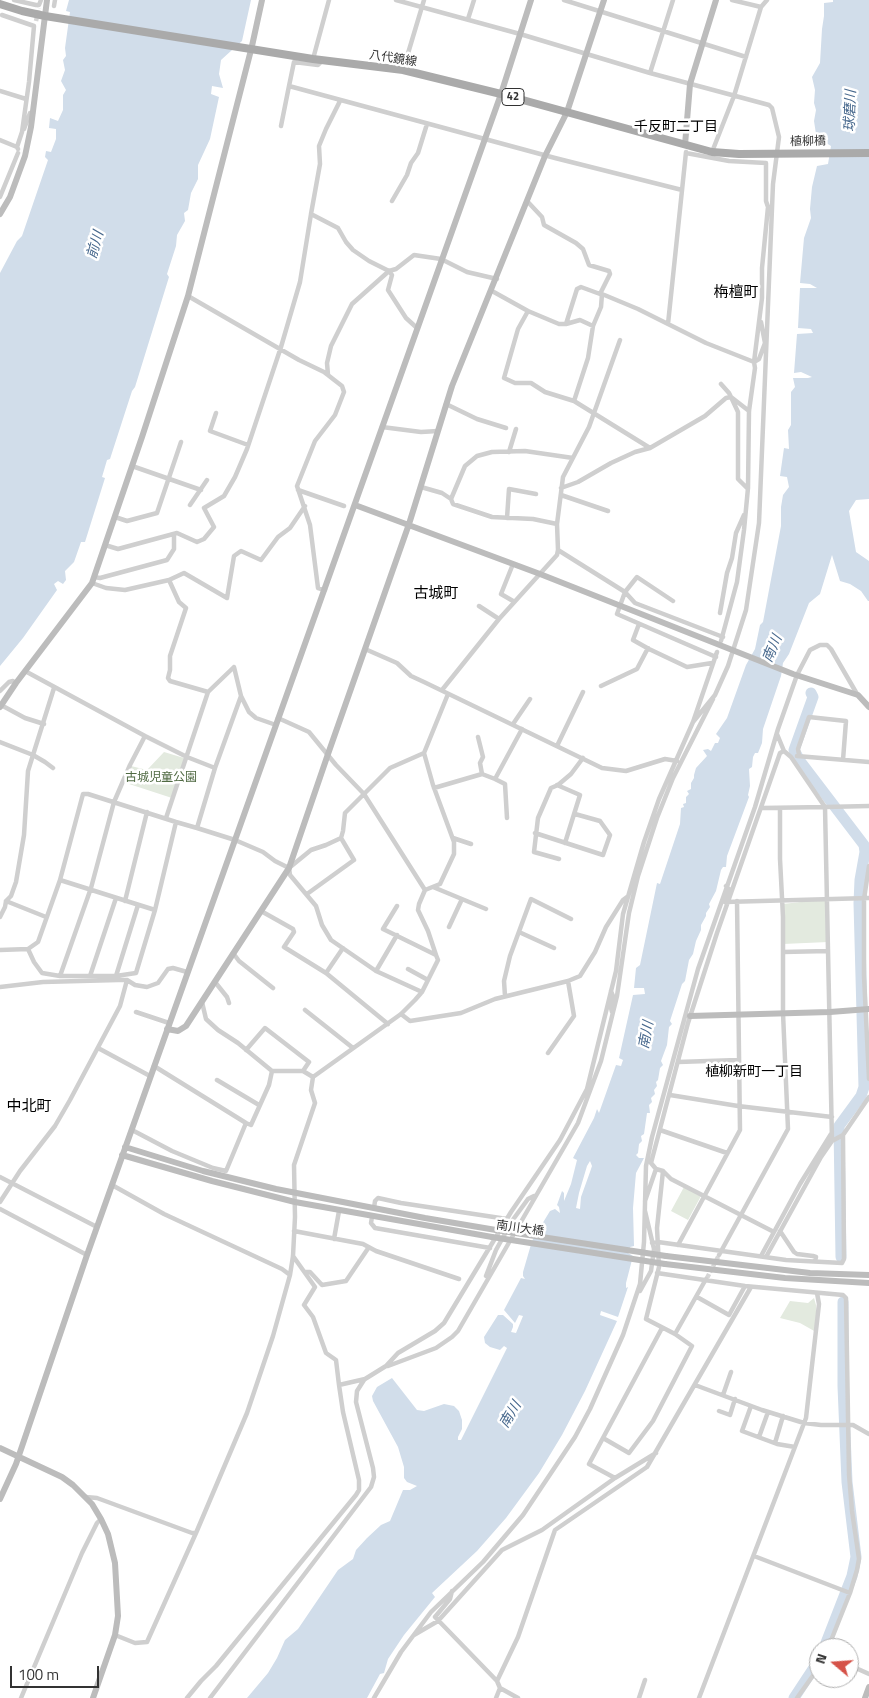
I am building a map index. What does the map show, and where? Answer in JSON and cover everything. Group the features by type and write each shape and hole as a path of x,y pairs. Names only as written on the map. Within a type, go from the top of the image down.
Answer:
{"main road":[{"name":"八代鏡線","path":"0,4 48,16 313,59 403,70 567,112 685,149 739,154 778,154"},
{"name":"植柳橋","path":"778,154 869,153"}],"street":[{"path":"14,0 39,4"},
{"path":"0,214 10,197 25,156 48,16 47,0"},
{"path":"54,6 55,0"},
{"path":"44,724 25,718 0,706 93,580 188,296 248,48 262,0"},
{"path":"313,59 329,0"},
{"path":"210,1698 371,1487 374,1477 373,1468 356,1402 359,1385 386,1366 436,1348 452,1337 462,1325 485,1282 496,1250 512,1221 528,1200 537,1194 578,1123 598,1070 617,996 629,913 638,876 657,818 673,778 708,712 734,651 746,610 759,523 773,184 779,137 772,108 769,105 396,0"},
{"path":"403,70 424,0"},
{"path":"468,19 474,0"},
{"path":"0,1499 18,1456 86,1255 501,94 531,0"},
{"path":"564,0 746,57"},
{"path":"136,1012 178,1031 184,1028 289,868 409,524 446,404 545,156 567,112 604,0"},
{"path":"650,73 673,0"},
{"path":"668,324 682,190 690,84 716,0"},
{"path":"732,0 761,7"},
{"path":"712,152 734,96 761,7 767,0"},
{"path":"1,17 35,24 22,132"},
{"path":"281,126 294,62 318,65 323,60"},
{"path":"288,86 545,156 682,190"},
{"path":"0,91 26,99"},
{"path":"105,545 118,549 177,533 197,542 204,539 214,527 204,508 224,496 235,477 281,348 300,282 320,164 319,146 340,101"},
{"path":"0,197 18,153 17,147 22,132 30,113 33,112"},
{"path":"392,201 418,153 427,124"},
{"path":"0,140 17,147"},
{"path":"558,550 625,592 635,603 722,639 737,582 746,511 748,488 747,409 755,368 754,362 760,315 768,207 766,201 766,163 728,161 685,149"},
{"path":"18,153 25,156"},
{"path":"527,201 542,217 544,225 576,242 583,249 589,265 609,271 610,274 601,294 600,307 593,326 588,358 574,400"},
{"path":"311,214 338,228 346,242 354,250 369,261 389,271 392,275 388,290 406,318 417,328"},
{"path":"328,375 327,363 331,346 352,304 389,271 396,269 414,255 442,259 467,272 497,278"},
{"path":"566,324 577,289 581,287 624,303 706,342 754,362"},
{"path":"492,291 528,311 559,324 580,320 593,326"},
{"path":"188,296 328,375 342,386 344,392 335,415 315,441 296,486 305,506 310,524 318,588 325,590"},
{"path":"528,311 518,328 504,378 515,383 531,383 545,392 574,400 593,414 612,423 650,448"},
{"path":"760,315 765,343"},
{"path":"754,362 759,359 767,338"},
{"path":"442,690 513,602 557,555 557,524 563,477 589,427 620,340"},
{"path":"720,384 729,392 738,412 738,479 748,488"},
{"path":"730,397 747,409"},
{"path":"561,488 578,482 635,452 650,448 704,416 726,398 730,397"},
{"path":"446,404 477,419 506,428"},
{"path":"737,422 747,409"},
{"path":"216,413 210,431 248,445"},
{"path":"382,427 421,432 438,432"},
{"path":"509,452 516,429"},
{"path":"115,517 126,521 157,513 181,442"},
{"path":"451,499 465,466 477,456 492,452 525,451 572,458"},
{"path":"132,466 200,490"},
{"path":"190,505 207,480"},
{"path":"421,487 442,494 451,499 453,504 492,517 533,518 557,524"},
{"path":"507,518 509,489 536,494"},
{"path":"298,490 344,506"},
{"path":"561,495 608,511"},
{"path":"355,505 540,574 795,675 858,695"},
{"path":"93,580 106,588 125,590 169,580 184,573 227,598 234,556 241,551 261,560 278,537 290,528 305,506"},
{"path":"720,613 736,533 746,511"},
{"path":"93,580 167,560 174,549 174,534"},
{"path":"513,564 502,594 513,602"},
{"path":"386,1366 398,1353 435,1331 444,1323 507,1219 560,1140 587,1089 616,971 627,897 650,824 693,722 712,664 717,655 617,614 625,592 637,577 673,601"},
{"path":"169,580 179,602 186,608 170,656 168,678 170,681 208,692"},
{"path":"479,606 499,619"},
{"path":"639,624 633,640 687,667 712,664"},
{"path":"374,1698 411,1637 431,1612 483,1562 524,1515 575,1437 613,1359 631,1316 640,1284 646,1166 652,1137 698,969 755,807 795,675 810,650 820,645 831,649 853,689 869,707"},
{"path":"600,686 637,669 648,648"},
{"path":"365,649 397,662 412,676 602,768 626,771 665,759 677,761"},
{"path":"166,818 208,692 234,667 241,696 249,712 256,718 309,732 364,794 425,890"},
{"path":"25,671 145,736 187,757 215,768"},
{"path":"0,691 9,682 13,681 16,683"},
{"path":"0,917 6,901 12,896 16,882 24,835 28,771 54,688"},
{"path":"558,746 583,692"},
{"path":"115,1635 135,1643 147,1642 233,1448 256,1390 290,1275 294,1231 294,1165 315,1103 311,1090 313,1077 401,1014 422,992 438,960 418,910 425,890 440,884 454,854 453,838 434,788 424,753 448,694"},
{"path":"693,722 715,695"},
{"path":"197,828 215,768 241,696"},
{"path":"513,724 530,699"},
{"path":"764,1256 774,1232 831,1134 827,807 796,756 809,717 846,721 842,760"},
{"path":"495,779 522,729"},
{"path":"777,734 784,751 796,756 869,762"},
{"path":"60,976 90,888 114,802 145,736"},
{"path":"478,737 483,757 480,763 482,774"},
{"path":"0,742 33,755 53,768"},
{"path":"774,1232 671,1179 656,1169 651,1163 690,1016 780,753 784,751"},
{"path":"289,868 311,850 341,838 344,831 345,813 390,768 424,753"},
{"path":"559,860 534,852 538,818 551,788 571,774 583,758"},
{"path":"434,788 482,774 495,779 505,784 507,818"},
{"path":"557,785 580,795 564,843"},
{"path":"0,950 28,949 38,942 60,880 83,794 235,840 263,852 289,868"},
{"path":"762,808 869,806"},
{"path":"720,1253 788,1129 783,1012 780,808"},
{"path":"125,901 147,812"},
{"path":"535,833 603,855 610,835 600,821 575,814"},
{"path":"28,949 42,973 60,976 116,976 136,973 155,910 176,822"},
{"path":"307,894 354,860 341,838"},
{"path":"453,838 471,844"},
{"path":"869,866 863,898 864,1010 869,1079"},
{"path":"289,868 290,875 316,906 322,924 331,940 376,971 396,982 422,992"},
{"path":"60,880 155,910"},
{"path":"433,886 486,909"},
{"path":"726,886 729,889 725,902 728,902"},
{"path":"401,1014 410,1021 461,1013 505,996 568,981 580,976 616,911 627,897"},
{"path":"90,976 116,898"},
{"path":"728,902 863,898"},
{"path":"449,927 462,899"},
{"path":"505,996 504,982 510,956 531,899 571,919"},
{"path":"6,901 46,917"},
{"path":"678,1245 740,1130 738,1106 738,901"},
{"path":"116,976 138,906"},
{"path":"397,906 383,929 436,955"},
{"path":"261,910 293,929 294,932 284,947 326,973 388,1024"},
{"path":"519,932 554,948"},
{"path":"376,971 397,935"},
{"path":"326,973 343,948"},
{"path":"783,952 828,951"},
{"path":"233,953 239,961 274,988"},
{"path":"0,987 43,982 126,980 135,985 147,987 158,983 168,969 173,968 187,972"},
{"path":"408,969 428,980"},
{"path":"0,1202 11,1183 55,1126 123,999 126,980"},
{"path":"548,1054 574,1016 568,981"},
{"path":"215,982 227,997 229,1003"},
{"path":"611,991 613,996 612,1013"},
{"path":"202,1002 206,1019 272,1071 303,1070 313,1077"},
{"path":"306,1010 353,1048"},
{"path":"690,1016 864,1010"},
{"path":"246,1050 265,1028 308,1062 303,1070"},
{"path":"98,1048 150,1076"},
{"path":"678,1062 738,1060"},
{"path":"154,1066 251,1125 269,1085 272,1071"},
{"path":"218,1080 259,1105"},
{"path":"670,1095 738,1106 832,1117"},
{"path":"764,1256 809,1178 838,1137 867,1103 869,1096"},
{"path":"225,1174 246,1123"},
{"path":"132,1130 205,1168"},
{"path":"660,1130 727,1153"},
{"path":"831,1134 838,1137"},
{"path":"655,1243 678,1245 720,1253 764,1256 786,1260 842,1263 844,1259 838,1137"},
{"name":"南川大橋","path":"125,1147 295,1193 496,1230 666,1256 810,1273 869,1276"},
{"name":"南川大橋","path":"122,1156 295,1202 372,1217 665,1264 785,1278 869,1283"},
{"path":"603,1438 629,1453 653,1420 692,1346 675,1334 646,1319 659,1267 655,1243 644,1204 656,1169"},
{"path":"635,1299 651,1271 663,1172"},
{"path":"0,1178 97,1227"},
{"path":"112,1185 164,1214 282,1269 290,1275"},
{"path":"374,1208 375,1201 378,1198 507,1219"},
{"path":"0,1209 86,1255"},
{"path":"334,1239 339,1210"},
{"path":"372,1217 371,1223 375,1228 490,1248"},
{"path":"294,1231 363,1244 376,1251 459,1278"},
{"path":"780,1231 794,1252 816,1257 815,1261"},
{"path":"305,1272 310,1272 322,1285 346,1282 369,1247"},
{"path":"187,1698 216,1666 359,1490 359,1480 343,1412 336,1360 326,1353 313,1317 304,1305 315,1287 293,1256"},
{"path":"785,1270 786,1260"},
{"path":"657,1273 751,1287 843,1295 846,1298 847,1425 852,1504 859,1559 850,1593 832,1638"},
{"path":"783,1289 785,1278"},
{"path":"675,1334 706,1279"},
{"path":"697,1297 729,1315 745,1286"},
{"path":"497,1681 518,1637 555,1530 647,1467 751,1287"},
{"path":"699,1698 804,1423 819,1304 817,1294"},
{"path":"615,1478 589,1464 662,1328"},
{"path":"723,1395 731,1372"},
{"path":"339,1385 365,1379"},
{"path":"695,1384 751,1406 804,1423 857,1426 869,1434"},
{"path":"719,1411 730,1415 735,1400"},
{"path":"751,1406 742,1431 775,1443 795,1447"},
{"path":"759,1437 768,1412"},
{"path":"775,1443 783,1416"},
{"path":"0,1448 62,1477 86,1497 101,1519 111,1542 118,1608 115,1635 93,1698"},
{"path":"411,1637 438,1621 502,1550 542,1530 615,1478 657,1452"},
{"path":"86,1497 97,1498 192,1533 196,1532"},
{"path":"21,1698 82,1553 97,1523 101,1519"},
{"path":"754,1556 850,1593"},
{"path":"452,1591 450,1599 435,1617 497,1681 500,1688 518,1698"},
{"path":"640,1698 645,1680"},
{"path":"797,1698 809,1681"},
{"path":"865,1698 869,1687"},
{"path":"496,1698 500,1688"}],"green space":[{"name":"古城児童公園","path":"164,752 184,758 172,798 126,783 131,766 147,770"},
{"path":"827,899 828,942 783,944 783,904"},
{"path":"684,1187 701,1196 688,1220 671,1211"},
{"path":"814,1298 816,1305 816,1332 800,1323 780,1318 790,1301 808,1303"}],"water":[{"name":"前川","path":"69,0 251,0 242,41 221,60 219,74 223,88 212,86 211,94 219,97 210,139 198,165 198,179 191,193 188,210 184,213 185,221 177,235 176,246 167,274 169,277 135,387 132,391 110,459 107,460 102,477 105,478 85,542 81,542 74,562 65,571 66,580 63,584 58,581 54,584 57,590 23,638 0,666 0,273 17,241 22,236 48,160 45,157 46,151 51,152 56,139 56,129 49,128 50,118 58,121 63,110 63,95 66,90 61,81 65,70 63,60 66,56 65,48 70,12 66,11"},
{"path":"833,0 869,0 869,499 856,500 849,511 856,552 869,561 869,601 861,591 850,584 840,581 832,555 820,594 809,603 789,654 783,663 781,676 763,729 762,743 758,753 755,753 753,757 752,767 749,769 749,797 727,856 726,867 723,867 721,870 716,891 701,925 693,954 689,960 685,981 682,984 670,1021 672,1024 669,1027 667,1045 661,1061 663,1065 660,1068 656,1082 655,1094 651,1098 652,1102 649,1105 650,1113 647,1113 644,1134 641,1136 642,1141 639,1144 636,1155 639,1158 644,1158 636,1173 633,1208 634,1246 630,1247 628,1253 633,1256 626,1283 626,1288 628,1287 618,1317 601,1311 600,1315 617,1321 585,1391 562,1435 539,1473 506,1518 477,1551 432,1593 435,1597 404,1635 388,1659 384,1673 380,1674 367,1698 247,1698 268,1673 285,1640 298,1629 338,1570 353,1559 356,1550 367,1538 381,1525 390,1521 403,1490 410,1490 417,1486 407,1482 404,1478 404,1467 398,1447 373,1401 372,1396 377,1387 392,1378 417,1410 424,1411 444,1404 454,1406 459,1411 462,1420 462,1429 458,1437 458,1440 461,1440 507,1348 504,1346 500,1350 490,1347 485,1343 484,1337 498,1315 503,1315 513,1324 511,1332 516,1333 523,1316 519,1315 515,1323 504,1310 521,1278 525,1279 523,1272 532,1241 536,1234 550,1211 555,1209 560,1213 557,1205 562,1191 564,1193 564,1201 571,1184 577,1160 573,1158 597,1109 599,1113 616,1065 621,1066 623,1060 619,1058 633,995 645,994 644,988 634,988 636,968 640,965 657,883 660,884 680,824 681,808 686,803 686,797 689,794 687,791 691,789 696,768 707,756 703,750 708,749 711,751 715,743 718,743 720,738 716,734 727,718 746,665 755,649 760,625 763,622 781,526 783,495 789,487 787,477 780,476 784,448 789,449 788,430 791,425 791,392 795,387 793,378 812,377 801,372 794,373 797,334 813,333 811,329 798,328 800,288 817,288 810,284 800,283 804,238 811,218 812,187 817,166 828,164 831,146 823,141 815,141 814,121 816,110 812,77 820,63 824,3 833,2","holes":["590,1161 592,1166 581,1197 580,1209 576,1208"]}],"waterway":[{"path":"811,693 813,697 794,750 800,761 864,845 865,852 860,880 859,903 864,1087 861,1096 839,1126 841,1257"},
{"path":"828,1638 852,1576 856,1557 847,1482 843,1386 843,1302"},
{"path":"794,1698 809,1675"}],"tunnel":[{"path":"36,21 39,8"},
{"path":"707,1278 719,1255"}],"district":[{"name":"千反町二丁目","path":"676,128"},
{"name":"栴檀町","path":"736,293"},
{"name":"古城町","path":"436,594"},
{"name":"植柳新町一丁目","path":"754,1073"},
{"name":"中北町","path":"29,1107"}],"water label":[{"name":"球磨川","path":"851,111"},
{"name":"南川","path":"773,649"},
{"name":"南川","path":"647,1035"},
{"name":"南川","path":"511,1415"}]}
